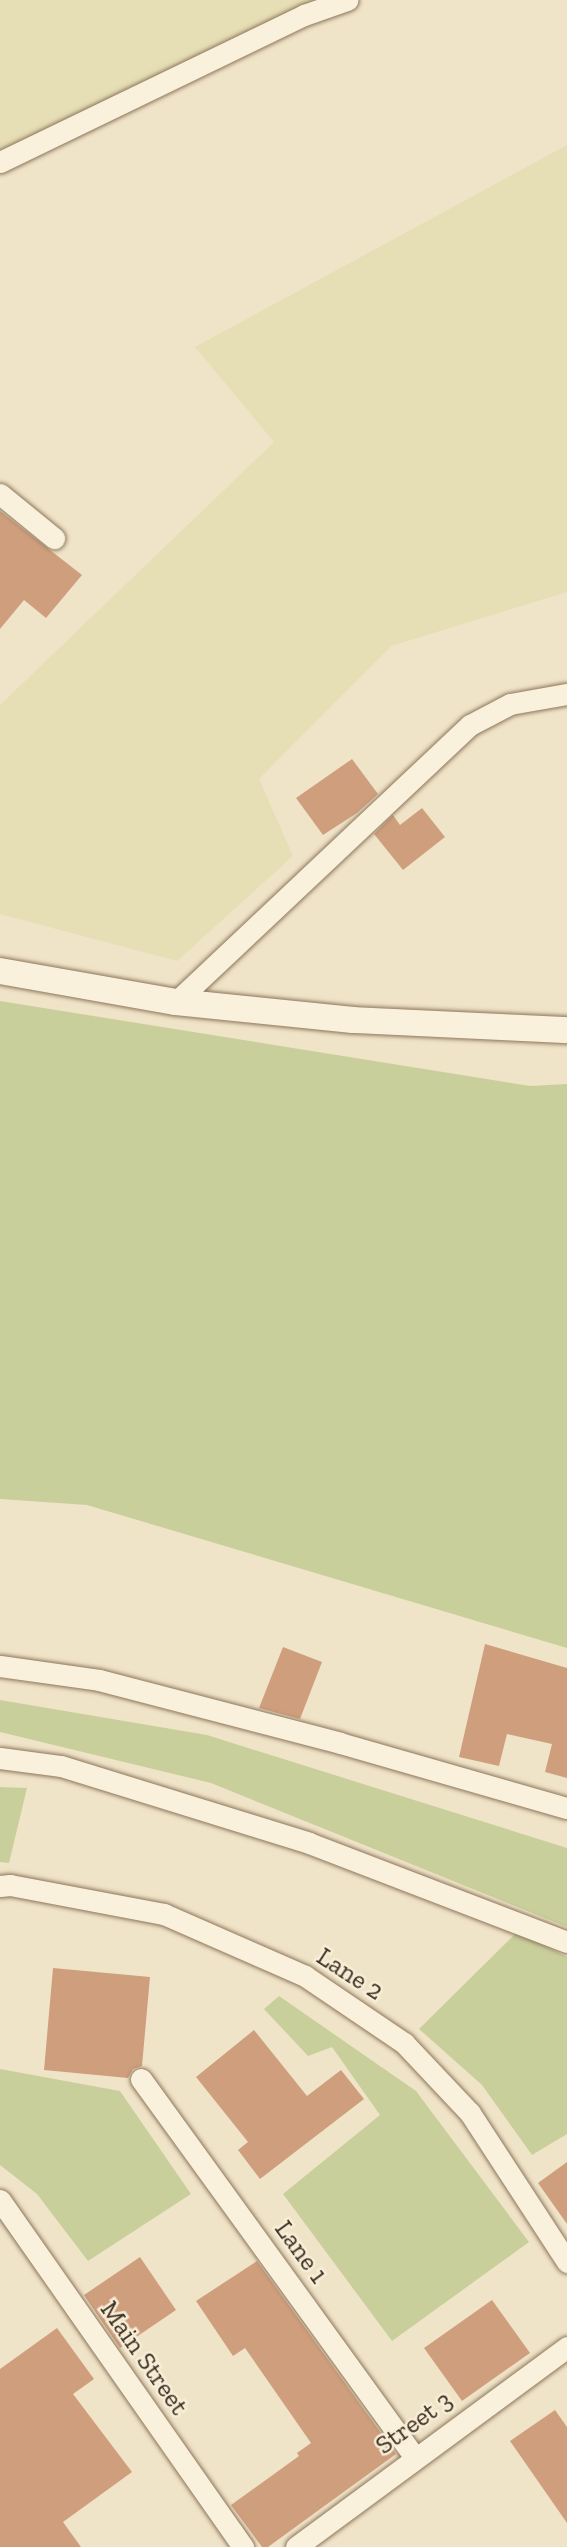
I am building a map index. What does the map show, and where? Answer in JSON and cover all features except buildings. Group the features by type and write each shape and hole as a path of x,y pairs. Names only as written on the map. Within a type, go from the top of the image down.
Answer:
{"street":[{"path":"0,162 304,15 347,0"},
{"path":"0,494 54,538"},
{"path":"176,1002 470,725 510,704 567,694"},
{"path":"0,971 176,1002 353,1020 567,1030"},
{"path":"0,1666 99,1680 340,1743 567,1808"},
{"path":"0,1758 61,1766 309,1843 567,1942"},
{"name":"Lane 2","path":"0,1886 10,1885 164,1914 305,1976 404,2043 470,2113 567,2262"},
{"name":"Lane 1","path":"141,2079 415,2457"},
{"name":"Main Street","path":"0,2200 243,2547"},
{"name":"Street 3","path":"296,2547 567,2347"}],"shaded area":[{"path":"0,0 344,0 0,150"},
{"path":"567,145 567,592 391,646 259,779 293,856 177,961 0,914 0,705 274,442 195,347"}],"green space":[{"path":"0,1001 530,1086 567,1084 567,1648 87,1505 0,1499"},
{"path":"0,1700 207,1735 567,1848 567,1927 211,1783 0,1732"},
{"path":"0,1787 27,1788 9,1863 0,1862"},
{"path":"517,1932 567,1957 567,2134 532,2155 482,2085 419,2029"},
{"path":"279,1996 416,2091 529,2242 392,2341 283,2194 380,2115 332,2047 308,2056 264,2009"},
{"path":"0,2069 120,2091 191,2194 88,2261 37,2194 0,2165"}]}
